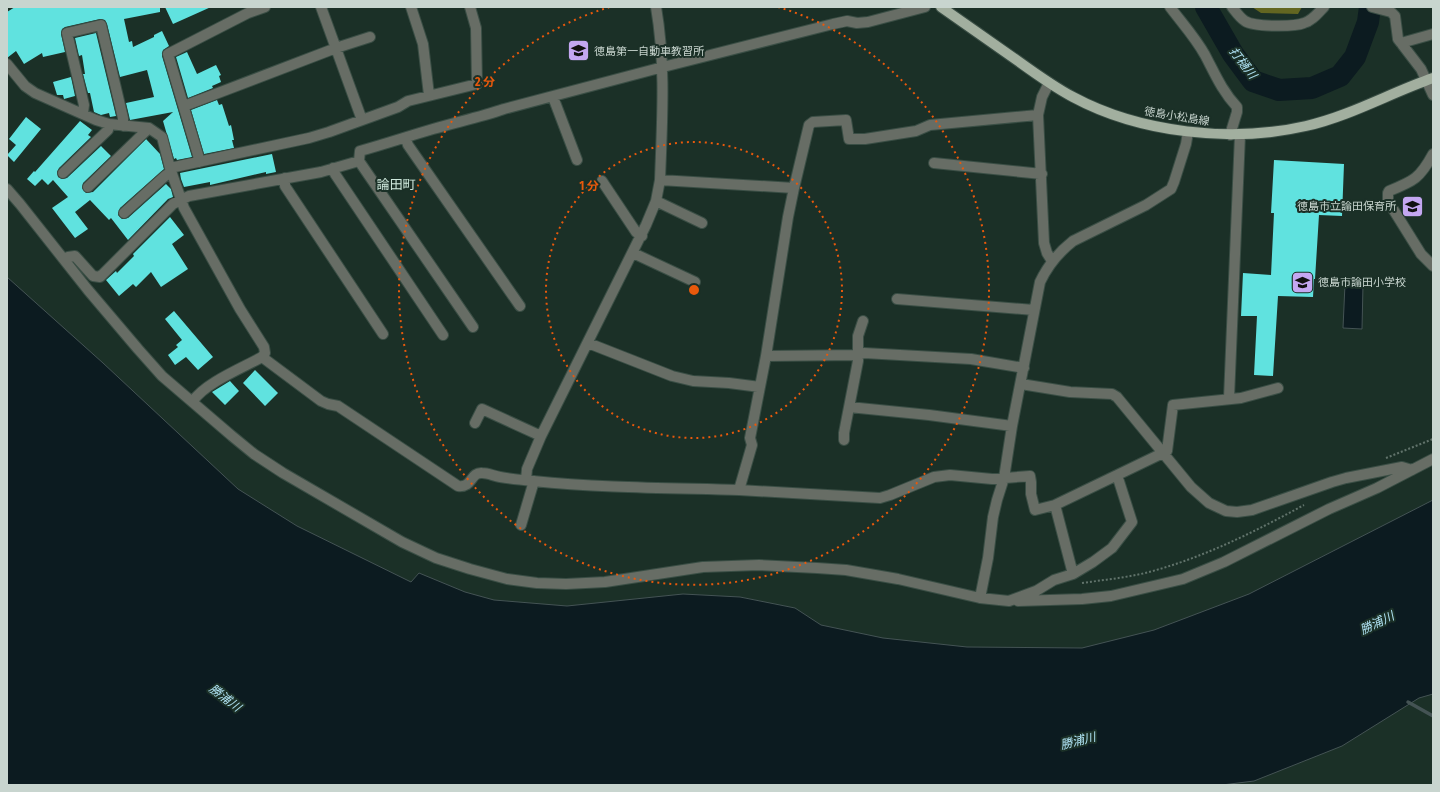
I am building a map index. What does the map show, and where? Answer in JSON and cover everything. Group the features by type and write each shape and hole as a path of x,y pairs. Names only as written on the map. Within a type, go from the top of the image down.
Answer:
{"main road":[{"name":"徳島小松島線","path":"941,7 1049,83 1073,97 1095,108 1137,122 1188,132 1235,135 1306,126 1338,116 1430,79"}],"street":[{"path":"198,162 198,155 168,54 248,13 265,7"},
{"path":"321,7 362,120"},
{"path":"411,7 423,44 429,95"},
{"path":"124,213 171,170 198,162 309,138 398,107 408,101 477,84 476,28 470,7"},
{"path":"520,525 530,481 527,469 541,436 642,236 656,201 660,180 663,67 660,27 656,7"},
{"path":"473,327 359,161 360,151 434,129 482,117 504,109 663,67 833,24 847,21 858,23 868,22 925,7"},
{"path":"1170,7 1194,37 1227,96 1237,107 1235,135 1230,398"},
{"path":"1232,7 1244,20 1252,24 1276,25 1304,23 1313,18 1324,7"},
{"path":"1372,7 1395,12 1398,39 1430,79 1433,95"},
{"path":"83,113 84,105 67,33 101,25 123,118 123,126"},
{"path":"1401,44 1433,34"},
{"path":"184,106 336,48 370,37"},
{"path":"7,64 25,86 35,93 96,120 109,124 149,128 162,137 171,170 191,220 240,309 264,347 265,352 262,357 209,385 196,396 193,401"},
{"path":"1049,83 1042,97 1038,115 1042,174 1044,243 1047,253 1052,261"},
{"path":"553,97 577,160"},
{"path":"739,490 752,445 750,438 766,356 788,217 808,125 813,122 846,120 849,139 865,139 916,131 930,125 1038,115"},
{"path":"63,173 108,130 109,124"},
{"path":"88,187 149,128"},
{"path":"981,594 988,558 993,517 1004,478 1012,426 1040,282 1052,261 1065,247 1146,205 1171,189 1186,144 1188,132"},
{"path":"406,138 413,151 520,306"},
{"path":"1433,154 1424,170 1410,183 1389,190 1388,193 1388,201 1421,254 1433,266"},
{"path":"64,259 75,256 93,276 100,277 174,204 182,199 189,196 285,178 359,161"},
{"path":"934,163 1042,174"},
{"path":"333,168 335,174 444,335"},
{"path":"285,178 285,186 383,334"},
{"path":"660,180 794,188"},
{"path":"602,181 636,232 642,236"},
{"path":"7,189 93,296 147,360 162,376 254,454 361,520 402,542 436,558 507,579 537,584 605,582 703,567 759,565 846,570 981,594 1008,601 1082,599 1111,596 1183,579 1224,562 1329,509 1377,488 1433,459"},
{"path":"656,201 702,223"},
{"path":"633,253 695,282"},
{"path":"897,299 1034,310"},
{"path":"844,440 858,355 858,336 863,321"},
{"path":"588,343 672,376 692,381 730,383 760,387"},
{"path":"766,356 858,355 864,352 971,359 1024,368"},
{"path":"262,357 322,401 338,406 458,486 463,487 468,485 476,474 480,472 530,481 615,487 739,490 880,498 934,477 950,475 992,479 1030,476 1032,482 1031,494 1035,510 1055,505 1167,452 1173,405 1241,398 1278,388"},
{"path":"1021,384 1070,392 1112,394 1117,397 1191,487 1209,503 1226,511 1237,512 1252,510 1332,482 1402,467 1412,470"},
{"path":"849,407 929,415 1012,426"},
{"path":"475,423 482,408 541,436"},
{"path":"1008,601 1036,591 1054,580 1073,574 1112,548 1132,522 1117,475"},
{"path":"1055,505 1073,574"}],"shaded area":[{"path":"1252,7 1302,7 1298,14 1261,13"}],"water":[{"name":"勝浦川","path":"7,277 103,363 238,489 297,526 411,582 419,573 465,592 494,600 567,606 683,594 740,597 795,608 821,625 883,638 967,647 1082,648 1154,630 1249,594 1433,500 1433,694 1419,698 1342,746 1254,781 1222,785 7,785"},
{"path":"1345,284 1363,285 1362,329 1343,328"}],"building":[{"path":"15,7 160,7 160,12 124,19 129,42 132,41 133,47 154,37 154,35 162,31 169,46 163,50 162,56 192,157 177,160 176,158 174,159 163,121 173,112 130,120 126,103 154,97 147,70 120,77 105,20 100,19 65,27 62,29 61,34 65,52 43,57 42,53 24,64 16,51 7,58 7,12"},
{"path":"165,7 211,7 173,24"},
{"path":"96,33 116,116 110,117 109,113 101,115 94,112 90,93 88,93 83,74 85,74 82,55 79,56 75,38"},
{"path":"187,52 197,74 216,65 221,75 219,76 221,82 212,86 213,88 188,98 176,57"},
{"path":"71,77 75,96 64,99 63,95 57,95 53,82"},
{"path":"217,100 219,105 222,104 229,126 231,125 234,148 204,154 191,110"},
{"path":"26,117 41,129 14,162 7,155 16,145 9,139"},
{"path":"80,121 92,130 88,135 91,137 59,168 57,172 58,177 62,179 67,178 101,146 111,156 83,183 82,188 86,193 93,192 146,139 160,154 164,169 120,208 118,215 122,219 128,218 166,184 171,189 173,197 168,199 128,240 111,218 109,220 90,200 75,212 88,229 75,238 52,208 68,197 53,180 48,185 42,179 35,186 27,179"},
{"path":"272,154 276,172 266,174 266,172 210,185 210,182 184,187 181,179 180,173"},
{"path":"1274,160 1344,164 1342,216 1319,215 1313,297 1278,296 1273,376 1254,375 1257,316 1241,316 1243,273 1271,275 1274,213 1271,213"},
{"path":"170,217 184,235 172,244 188,269 161,287 151,272 136,287 133,284 119,296 106,280 116,271 117,273 134,256 133,254"},
{"path":"174,311 213,357 198,370 186,357 175,365 168,355 178,347 176,345 182,340 165,319"},
{"path":"255,370 278,393 265,406 243,383"},
{"path":"230,381 239,391 225,405 212,392"}],"waterway":[{"name":"打樋川","path":"1206,7 1233,54 1253,81 1279,90 1312,88 1340,76 1355,57 1368,22 1370,7"},
{"path":"1408,702 1433,716"}],"place":[{"name":"徳島第一自動車教習所","path":"579,51"},
{"name":"徳島市立論田保育所","path":"1412,206"},
{"name":"徳島市論田小学校","path":"1302,282"}],"district":[{"name":"論田町","path":"396,184"}]}
